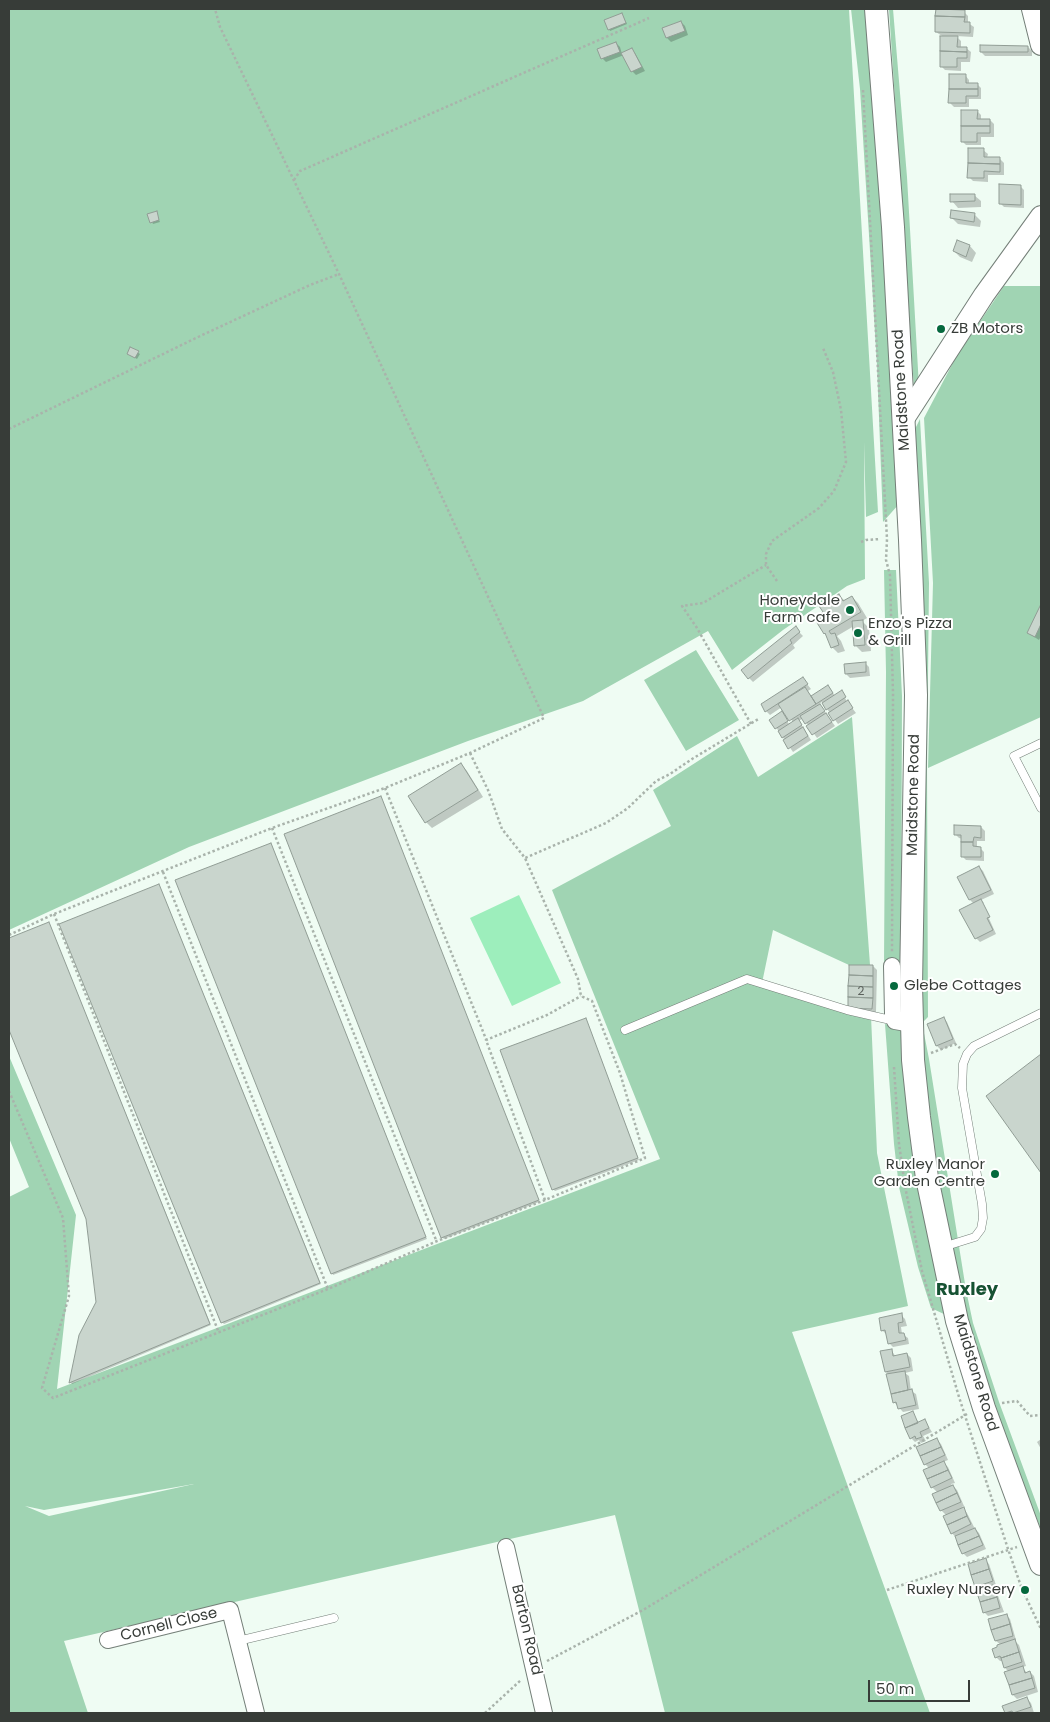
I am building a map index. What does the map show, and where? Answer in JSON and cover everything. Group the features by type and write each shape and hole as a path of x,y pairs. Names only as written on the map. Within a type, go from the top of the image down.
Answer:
{"main road":[{"name":"Maidstone Road","path":"876,9 893,226 904,419 916,695 911,915 904,1022 913,1060 927,1178 957,1321 983,1407 1041,1564"}],"street":[{"path":"1032,9 1041,45"},
{"path":"904,419 984,295 1041,216"},
{"path":"892,966 893,1014 904,1022"},
{"name":"Barton Road","path":"506,1547 544,1713"},
{"name":"Cornell Close","path":"108,1640 230,1610 238,1641"},
{"path":"238,1641 256,1713"}],"lane":[{"path":"1041,743 1014,756 1041,808"},
{"path":"625,1030 746,979 847,1010 904,1022"},
{"path":"941,1248 975,1237 981,1229 982,1204 962,1088 963,1064 967,1054 974,1046 1041,1013"},
{"path":"238,1641 334,1618"}],"path":[{"path":"9,936 54,914 272,828 385,788 470,753 544,718 294,180 220,27 215,9"},
{"path":"294,180 300,171 649,18"},
{"path":"862,82 887,539 886,560 890,575 893,694 892,966"},
{"path":"9,429 207,333 338,274"},
{"path":"777,581 766,565 766,554 772,541 819,508 834,491 846,462 846,445 839,401 833,372 823,348"},
{"path":"861,542 880,539"},
{"path":"751,724 697,628 682,606 703,603 766,565"},
{"path":"526,858 606,824 628,808 656,780 670,774 760,718"},
{"path":"470,753 488,790 502,829 526,858 578,979 581,996"},
{"path":"385,788 486,1040 545,1200"},
{"path":"272,828 437,1241"},
{"path":"163,872 328,1289"},
{"path":"54,914 219,1333"},
{"path":"486,1040 547,1016 581,996"},
{"path":"9,1091 63,1218 69,1296 42,1388 53,1398 328,1289 437,1241 545,1200 645,1158 620,1073 592,1001 581,996"},
{"path":"913,1060 955,1044 967,1054"},
{"path":"485,1713 535,1668 643,1610 966,1414 983,1407 1017,1401 1030,1416 1041,1415"},
{"path":"887,1590 1033,1542"}],"shaded area":[{"path":"9,9 849,9 878,512 866,517 864,442 865,579 847,586 783,630 732,670 708,631 583,701 468,741 189,847 9,930"},
{"path":"851,9 867,9 883,225 899,504 883,522 877,365 860,89"},
{"path":"889,9 893,9 907,177 919,387 914,389"},
{"path":"1004,286 1041,286 1041,717 928,768 933,583 924,418 956,357"},
{"path":"920,419 929,583 927,769 928,1017 922,1023 973,1323 999,1402 1041,1516 1041,1530 998,1416 973,1340 941,1193 923,1063 921,1027 921,920 925,701 921,543 914,431"},
{"path":"884,570 896,570 902,696 901,967 884,963 886,672"},
{"path":"696,650 739,720 686,751 644,680"},
{"path":"852,717 870,965 849,965 773,930 762,983 871,1016 877,1153 908,1306 792,1332 930,1713 665,1713 615,1515 64,1641 88,1713 9,1713 9,1197 29,1187 9,1138 9,1056 76,1215 57,1389 660,1159 552,890 671,826 653,790 737,736 758,777","holes":["194,1484 49,1516 25,1506 44,1510"]},
{"path":"519,895 561,983 512,1006 470,918"},
{"path":"885,1024 902,1027 946,1315 931,1308 918,1267 899,1187"}],"building":[{"path":"936,9 965,10 965,17 935,16"},
{"path":"622,13 626,23 608,30 604,20"},
{"path":"935,16 965,17 964,22 970,22 970,33 935,32"},
{"path":"681,21 685,31 666,38 662,28"},
{"path":"940,36 958,36 957,47 967,47 967,52 940,51"},
{"path":"616,42 620,52 601,59 597,49"},
{"path":"980,45 1028,46 1028,52 980,52"},
{"path":"632,48 642,67 631,72 621,53"},
{"path":"940,51 967,52 967,58 957,58 957,67 940,67"},
{"path":"949,74 966,74 966,83 978,83 978,89 949,89"},
{"path":"949,89 978,89 978,96 966,96 966,103 948,103"},
{"path":"961,110 978,110 977,119 990,119 990,126 961,126"},
{"path":"961,126 990,126 990,133 977,133 977,142 961,142"},
{"path":"968,148 984,148 984,157 1000,157 1000,164 968,163"},
{"path":"968,163 1000,164 1000,172 984,171 984,178 967,178"},
{"path":"999,184 1021,185 1021,205 999,204"},
{"path":"950,194 975,194 975,201 950,202"},
{"path":"951,210 975,213 974,222 950,218"},
{"path":"157,211 159,220 150,223 147,214"},
{"path":"957,240 970,245 966,257 953,251"},
{"path":"130,347 139,351 135,358 127,354"},
{"path":"839,594 843,601 852,596 861,612 829,631 831,634 835,633 839,645 831,648 825,633 814,618 823,612 819,606"},
{"path":"1041,604 1041,624 1035,637 1027,633"},
{"path":"863,620 865,645 854,646 852,621"},
{"path":"796,626 800,632 790,640 792,643 748,679 741,670"},
{"path":"866,662 866,672 845,674 844,664"},
{"path":"803,677 808,684 765,712 761,704"},
{"path":"828,685 833,693 816,704 811,696"},
{"path":"805,687 816,704 789,721 778,704"},
{"path":"842,690 846,697 826,710 822,703"},
{"path":"848,700 853,708 833,721 828,713"},
{"path":"820,704 825,711 805,724 800,716"},
{"path":"782,711 788,721 775,729 769,720"},
{"path":"826,713 832,722 812,735 806,726"},
{"path":"798,718 802,725 782,738 778,731"},
{"path":"803,727 808,736 788,749 783,740"},
{"path":"461,763 478,790 425,823 408,796"},
{"path":"381,796 539,1200 441,1238 284,834"},
{"path":"954,825 981,826 981,838 974,837 973,842 961,842 961,835 954,835"},
{"path":"961,842 973,842 973,846 981,847 981,857 961,857"},
{"path":"271,843 426,1237 331,1274 175,880"},
{"path":"979,866 991,890 969,900 957,877"},
{"path":"159,884 320,1283 221,1323 59,924"},
{"path":"981,899 990,917 987,918 993,930 975,939 959,910"},
{"path":"49,922 210,1324 69,1383 79,1335 96,1302 86,1219 9,1030 9,938"},
{"path":"849,965 873,965 873,976 849,975"},
{"path":"849,975 873,976 873,987 848,986"},
{"path":"848,986 873,987 873,998 848,997"},
{"path":"848,997 873,998 872,1009 848,1008"},
{"path":"944,1017 953,1039 936,1046 927,1024"},
{"path":"586,1018 638,1158 552,1190 500,1050"},
{"path":"1041,1054 1041,1173 986,1096"},
{"path":"902,1313 903,1322 898,1323 899,1333 904,1333 906,1340 888,1344 885,1330 881,1331 879,1318"},
{"path":"892,1349 893,1356 907,1353 910,1367 885,1372 880,1351"},
{"path":"905,1371 908,1390 891,1394 886,1374"},
{"path":"912,1389 916,1405 898,1409 896,1402 893,1403 891,1394"},
{"path":"913,1411 918,1423 905,1428 901,1416"},
{"path":"925,1419 929,1428 920,1432 922,1437 916,1439 915,1436 910,1439 905,1428"},
{"path":"937,1438 941,1447 920,1456 916,1447"},
{"path":"941,1447 945,1455 924,1465 920,1456"},
{"path":"944,1461 948,1470 927,1479 923,1470"},
{"path":"948,1470 952,1478 931,1488 927,1479"},
{"path":"953,1485 957,1493 936,1503 932,1494"},
{"path":"957,1493 961,1502 940,1511 936,1503"},
{"path":"964,1507 967,1516 947,1525 943,1516"},
{"path":"967,1516 971,1524 951,1534 947,1525"},
{"path":"975,1528 979,1536 958,1545 955,1536"},
{"path":"979,1536 983,1545 962,1554 958,1545"},
{"path":"986,1558 989,1569 971,1575 968,1564"},
{"path":"989,1569 993,1581 975,1587 971,1575"},
{"path":"993,1585 997,1597 980,1602 976,1590"},
{"path":"997,1597 1000,1608 983,1613 980,1602"},
{"path":"1007,1614 1010,1624 991,1630 988,1619"},
{"path":"1010,1624 1013,1636 995,1641 991,1630"},
{"path":"1015,1639 1019,1652 995,1658 992,1649 997,1647 997,1645"},
{"path":"1019,1652 1022,1662 1004,1668 1001,1658"},
{"path":"1023,1666 1025,1673 1030,1671 1032,1678 1009,1685 1004,1672"},
{"path":"1032,1678 1035,1688 1012,1695 1009,1685"},
{"path":"1027,1697 1031,1707 1013,1713 1012,1711 1005,1713 1002,1706"}],"place":[{"name":"ZB Motors","path":"941,329"},
{"name":"Honeydale Farm cafe","path":"850,610"},
{"name":"Enzo's Pizza & Grill","path":"858,633"},
{"name":"Glebe Cottages","path":"894,986"},
{"name":"Ruxley Manor Garden Centre","path":"995,1174"},
{"name":"Ruxley Nursery","path":"1025,1590"}],"district":[{"name":"Ruxley","path":"967,1290"}]}
